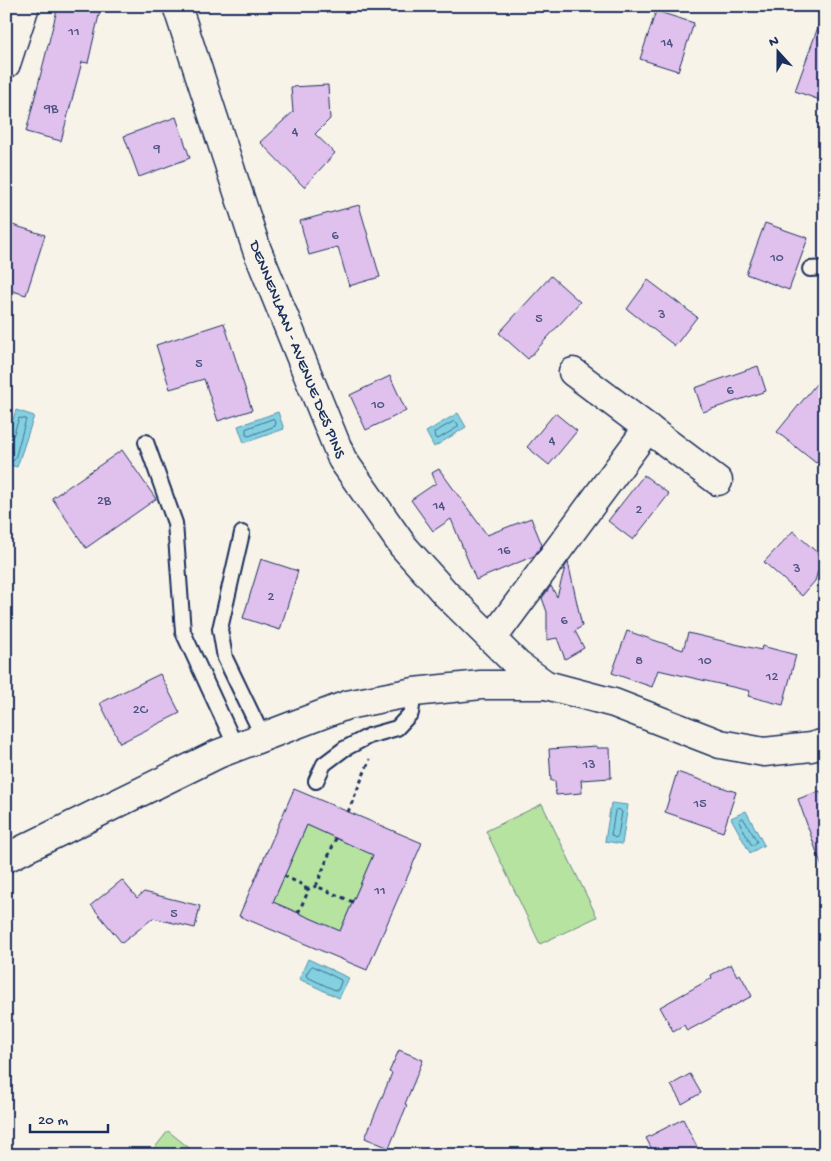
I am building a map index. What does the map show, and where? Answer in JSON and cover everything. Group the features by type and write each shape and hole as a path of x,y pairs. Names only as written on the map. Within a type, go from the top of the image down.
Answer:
{"street":[{"path":"6,64 25,6"},
{"name":"DENNENLAAN - AVENUE DES PINS","path":"177,6 257,250 342,459 403,546 446,594 518,665 546,685"},
{"path":"574,372 718,481"},
{"path":"492,639 648,428"},
{"path":"6,858 218,754 347,705 414,692 481,685 546,685 614,703 720,744 764,752 811,747 825,742"}],"lane":[{"path":"810,269 825,268"},
{"path":"146,442 175,523 183,632 236,747"},
{"path":"242,533 220,629 225,658 263,736"},
{"path":"316,781 324,764 344,749 369,736 396,728 411,713 414,692"}],"path":[{"path":"348,812 380,733"},
{"path":"306,890 316,886 336,838"},
{"path":"284,876 305,886 307,894 298,913"},
{"path":"316,886 352,902"}],"green space":[{"path":"542,804 597,917 540,944 486,831"},
{"path":"307,825 373,855 340,931 273,902"},
{"path":"168,1131 198,1155 149,1155"}],"water":[{"path":"16,410 34,416 17,467 6,464 6,441"},
{"path":"278,412 284,429 244,443 238,426"},
{"path":"458,413 466,427 434,447 426,432"},
{"path":"611,803 628,805 622,844 605,841"},
{"path":"746,811 764,845 750,853 731,818"},
{"path":"308,959 349,978 339,998 299,979"}],"building":[{"path":"58,6 101,6 88,63 82,62 61,141 26,132"},
{"path":"656,11 694,23 678,71 640,59"},
{"path":"822,16 825,16 825,102 795,91"},
{"path":"328,85 330,119 315,134 335,153 304,187 260,142 293,112 291,87"},
{"path":"176,117 190,158 139,177 124,136"},
{"path":"359,205 380,277 349,286 338,247 309,255 300,221"},
{"path":"6,223 45,235 26,295 6,289"},
{"path":"765,223 808,238 789,290 746,274"},
{"path":"551,276 580,302 528,359 499,333"},
{"path":"648,280 697,317 675,346 627,309"},
{"path":"224,323 252,410 218,421 204,379 170,389 156,345"},
{"path":"758,366 766,391 703,412 695,388"},
{"path":"825,373 825,453 816,463 777,432"},
{"path":"390,376 406,411 366,430 350,395"},
{"path":"555,413 577,431 549,465 527,447"},
{"path":"122,450 156,499 86,548 52,498"},
{"path":"439,469 487,535 531,518 542,545 534,556 476,580 451,519 433,531 411,500 436,483 432,473"},
{"path":"644,475 669,494 633,540 608,521"},
{"path":"793,531 822,557 815,581 802,596 764,562"},
{"path":"261,559 298,571 280,630 243,618"},
{"path":"568,562 582,626 575,631 584,648 565,659 557,638 547,640 547,612 542,598 551,586 557,597"},
{"path":"627,631 683,650 688,633 761,650 762,646 796,655 783,705 748,696 750,691 658,670 652,687 612,673"},
{"path":"160,674 180,713 120,743 100,703"},
{"path":"597,746 597,748 610,748 611,778 581,780 582,793 556,795 555,781 551,781 549,749"},
{"path":"677,772 736,792 723,832 665,812"},
{"path":"294,789 422,843 367,970 239,916","holes":["307,825 373,855 340,931 273,902"]},
{"path":"820,791 825,802 825,866 822,867 798,799"},
{"path":"122,880 137,898 144,892 200,906 195,928 153,918 122,943 91,905"},
{"path":"731,964 737,976 740,974 752,996 687,1031 684,1025 673,1031 660,1007 712,978 711,975"},
{"path":"399,1050 423,1060 389,1148 365,1138 392,1073 389,1072"},
{"path":"690,1074 701,1093 682,1104 671,1085"},
{"path":"683,1119 701,1155 655,1155 646,1138"}]}
